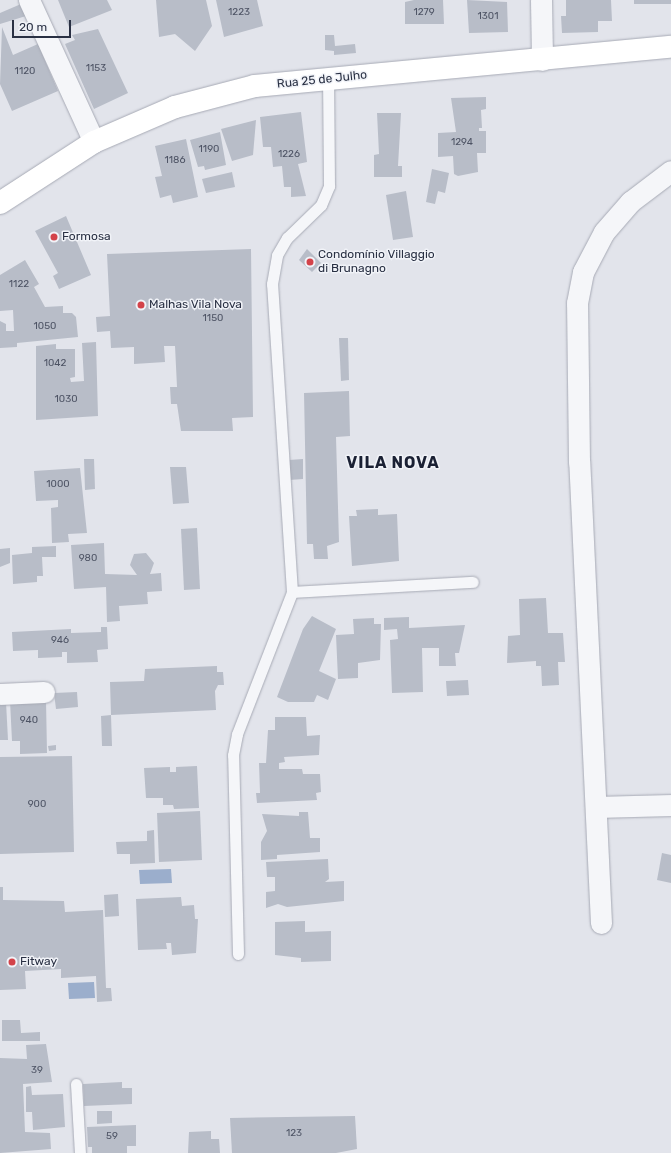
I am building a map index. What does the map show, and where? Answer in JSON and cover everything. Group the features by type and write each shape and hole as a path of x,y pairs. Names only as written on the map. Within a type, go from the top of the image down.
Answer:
{"main road":[{"name":"Rua 25 de Julho","path":"0,203 94,142 175,107 255,86 671,47"}],"street":[{"path":"29,0 94,142"},
{"path":"541,0 542,60"},
{"path":"601,923 579,462 576,303 583,272 604,232 630,202 671,171"},
{"path":"0,694 44,692"},
{"path":"596,807 671,805"}],"lane":[{"path":"238,954 233,755 237,734 292,592 272,284 277,256 287,238 321,205 329,186 328,79"},
{"path":"292,592 473,582"},
{"path":"76,1084 80,1153"}],"water":[{"path":"171,869 172,883 140,884 139,870"},
{"path":"94,982 95,998 69,999 68,983"}],"building":[{"path":"58,0 107,0 112,10 69,27"},
{"path":"156,0 206,0 212,26 195,51 175,34 159,37"},
{"path":"216,0 257,0 263,26 224,37"},
{"path":"414,0 443,0 444,24 405,24 405,2"},
{"path":"467,0 507,2 508,32 469,33"},
{"path":"566,0 611,0 612,21 598,21 598,32 562,33 561,16 566,16"},
{"path":"634,0 671,0 671,4 634,4"},
{"path":"21,4 26,16 0,24 0,13"},
{"path":"2,27 13,55 38,44 58,91 12,111 0,84"},
{"path":"98,29 128,93 94,109 65,44 75,40 72,35"},
{"path":"325,35 334,35 335,46 355,44 356,53 334,55 334,51 325,50"},
{"path":"486,97 486,109 481,110 482,128 479,128 479,131 486,131 486,153 477,153 478,172 458,176 454,174 453,156 438,157 438,133 456,132 451,98"},
{"path":"301,112 307,162 298,164 306,196 291,197 291,187 284,187 282,166 273,167 271,147 263,147 260,117"},
{"path":"377,113 401,113 398,166 402,166 402,177 374,177 374,155 379,154"},
{"path":"256,120 253,155 232,161 221,129"},
{"path":"220,132 226,165 205,170 204,166 198,167 190,140"},
{"path":"186,139 198,197 173,203 171,195 160,198 155,177 162,176 155,146"},
{"path":"432,169 449,173 445,193 438,191 435,204 426,202"},
{"path":"232,172 235,187 206,193 202,179"},
{"path":"406,191 413,237 393,240 386,195"},
{"path":"66,216 91,275 59,289 53,276 58,273 35,231"},
{"path":"251,249 253,417 232,418 233,431 181,431 177,404 171,404 170,387 177,387 175,346 164,346 165,362 134,364 134,347 111,348 110,331 97,332 96,317 110,316 107,254"},
{"name":"Condomínio Villaggio di Brunagno","path":"307,249 321,263 312,272 299,260"},
{"path":"25,260 39,284 34,287 45,307 63,306 63,313 72,313 76,317 78,337 17,343 17,347 0,348 0,321 6,324 6,331 14,331 13,310 0,311 0,275"},
{"path":"339,338 348,338 349,380 341,381"},
{"path":"96,342 98,416 36,420 36,346 56,344 56,349 75,349 75,377 70,378 71,382 84,381 82,343"},
{"path":"349,391 350,436 336,437 339,542 327,546 328,559 314,559 313,544 307,544 304,393"},
{"path":"84,459 94,459 95,489 85,490"},
{"path":"303,459 303,479 289,480 289,460"},
{"path":"170,467 186,467 189,503 173,504"},
{"path":"80,468 87,533 68,534 69,542 52,543 51,508 58,507 58,500 36,501 34,471"},
{"path":"378,509 378,515 397,514 399,561 352,566 349,516 357,516 356,510"},
{"path":"197,528 200,589 184,590 181,529"},
{"path":"104,543 105,574 137,575 130,565 134,554 146,553 154,563 150,574 161,573 162,591 147,592 148,604 119,606 120,621 107,622 106,587 74,589 71,545"},
{"path":"56,546 56,557 42,557 43,576 37,576 37,582 13,584 12,555 32,553 32,547"},
{"path":"10,548 10,563 0,567 0,549"},
{"path":"546,598 548,633 563,633 565,662 558,662 559,685 542,686 541,666 536,666 536,661 507,663 508,636 520,635 519,599"},
{"path":"312,616 336,629 319,671 336,679 328,700 317,695 314,702 288,702 277,697 303,629"},
{"path":"409,617 409,628 465,625 459,653 455,653 456,666 439,666 439,648 422,648 423,692 392,693 390,640 398,639 397,629 384,630 384,618"},
{"path":"374,618 374,624 381,624 380,660 358,663 358,678 338,679 336,635 354,634 353,619"},
{"path":"101,627 107,627 108,649 97,650 98,662 67,663 67,652 62,652 62,657 38,658 38,650 13,651 12,632 71,629 71,633 101,632"},
{"path":"217,666 217,672 223,672 224,685 218,685 215,691 216,710 111,715 110,682 144,681 145,669"},
{"path":"468,680 469,695 447,696 446,681"},
{"path":"77,692 78,707 56,709 54,693"},
{"path":"46,700 47,753 20,754 20,741 12,741 10,701"},
{"path":"0,702 6,702 8,740 0,740"},
{"path":"111,715 112,746 102,746 101,716"},
{"path":"275,717 306,717 307,736 320,735 319,755 284,757 285,762 279,763 279,769 302,769 303,774 320,774 321,792 316,793 317,800 257,803 256,793 260,793 259,763 266,763 268,730 275,730"},
{"path":"56,745 56,750 49,751 48,746"},
{"path":"72,756 74,852 0,854 0,757"},
{"path":"197,766 199,808 174,809 173,805 163,805 163,798 146,798 144,768 170,767 170,772 176,772 176,767"},
{"path":"200,811 202,860 159,862 157,813"},
{"path":"299,812 308,812 310,838 320,838 320,852 277,855 277,859 261,860 261,842 267,831 262,814 299,816"},
{"path":"154,830 155,863 130,864 130,854 117,854 116,842 147,841 147,831"},
{"path":"662,853 671,855 671,883 657,880"},
{"path":"328,859 329,879 325,882 344,881 344,901 287,907 278,904 266,908 266,892 275,891 275,877 267,877 266,862"},
{"path":"0,887 3,887 3,900 64,901 65,912 103,910 106,988 111,988 112,1001 97,1002 96,976 61,978 61,969 25,971 26,989 0,990"},
{"path":"118,894 119,916 105,917 104,895"},
{"path":"181,897 182,906 194,905 195,919 198,919 196,953 172,955 171,943 166,943 167,949 138,950 136,899"},
{"path":"305,921 305,932 331,931 331,961 301,962 301,958 275,955 275,922"},
{"path":"2,1020 20,1020 21,1033 40,1032 40,1041 2,1041"},
{"path":"46,1044 52,1082 23,1084 25,1132 50,1133 51,1149 0,1153 0,1058 27,1059 26,1045"},
{"path":"122,1082 122,1088 132,1088 132,1104 84,1106 83,1084"},
{"path":"31,1086 32,1095 63,1094 65,1127 33,1130 32,1112 26,1112 26,1087"},
{"path":"97,1111 112,1111 112,1123 97,1124"},
{"path":"355,1116 357,1149 336,1153 232,1153 230,1118"},
{"path":"136,1125 136,1146 127,1146 127,1153 92,1153 92,1147 88,1147 87,1127"},
{"path":"211,1131 211,1139 219,1139 220,1153 188,1153 189,1132"}],"place":[{"name":"Formosa","path":"54,237"},
{"name":"Condomínio Villaggio di Brunagno","path":"310,262"},
{"name":"Malhas Vila Nova","path":"141,305"},
{"name":"Fitway","path":"12,962"}],"district":[{"name":"VILA NOVA","path":"393,463"}]}
